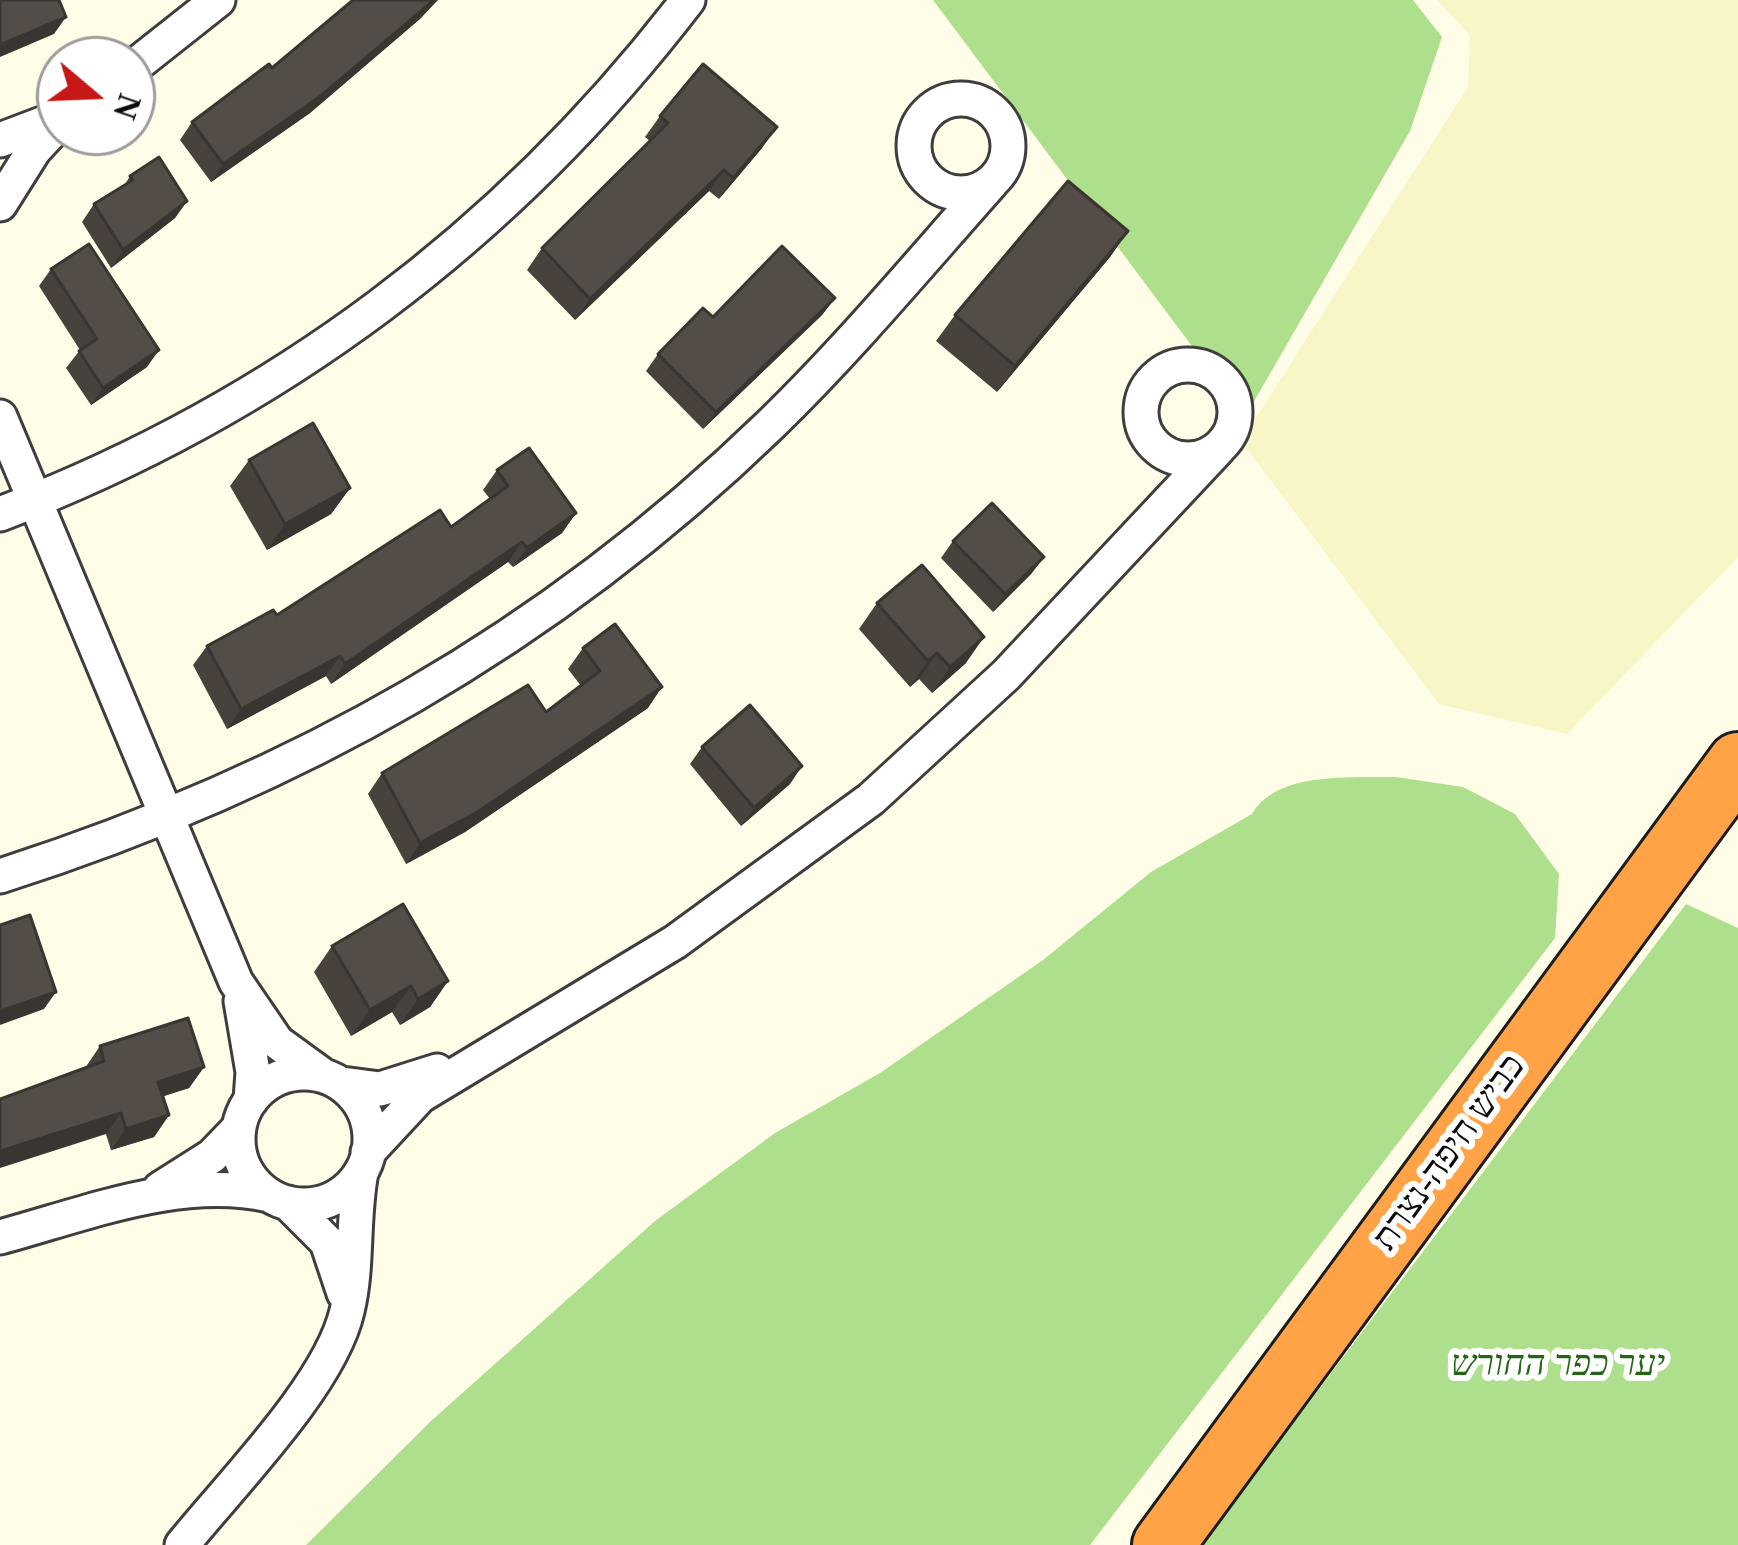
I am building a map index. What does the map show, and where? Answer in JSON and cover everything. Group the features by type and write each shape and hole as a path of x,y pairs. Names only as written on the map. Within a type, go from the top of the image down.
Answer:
{"highway":[{"name":"כביש חיפה-נצרת","path":"1163,1545 1738,763"}],"street":[{"path":"156,49 218,0"},
{"path":"0,514 199,424 345,334 424,276 596,115 688,0"},
{"path":"0,876 168,820 353,733 580,589 770,425 908,279 992,183 1006,159 1006,131 991,109 967,99 942,103 916,131 914,157 927,180 935,212 931,236 908,279"},
{"path":"0,140 36,128"},
{"path":"0,204 36,148"},
{"path":"927,180 966,194 992,183"},
{"path":"0,1237 142,1199 240,1188 317,1205 337,1197 420,1096 692,931 871,800 1006,675 1137,538 1234,425 1233,397 1217,375 1194,365 1168,369 1149,385 1140,410 1154,446 1158,487 1137,538"},
{"path":"0,417 236,982 250,1052 245,1170 309,1218 339,1269 344,1293 341,1330"},
{"path":"1154,446 1166,455 1192,460 1218,448"},
{"path":"182,1545 313,1382 341,1330 352,1282 365,1162 368,1120 332,1079 277,1042 236,982"},
{"path":"142,1199 212,1156 277,1078 332,1079 380,1089 495,1048"}],"shaded area":[{"path":"1437,0 1738,0 1738,557 1567,734 1439,704 1241,441 1468,87 1470,35"}],"green space":[{"path":"933,0 1413,0 1442,37 1410,131 1245,417"},
{"path":"1396,777 1463,787 1515,814 1559,874 1555,938 1090,1545 306,1545 431,1421 655,1221 775,1133 880,1073 1043,960 1151,872 1252,814 1279,790 1317,780"},
{"name":"יער כפר החורש","path":"1686,904 1738,928 1738,1545 1201,1545"}],"building":[{"path":"0,0 59,0 66,17 0,45"},
{"path":"353,0 434,0 322,95 223,164 192,122 269,64 272,68"},
{"path":"703,64 777,127 733,178 724,170 590,299 542,248 668,123 660,116"},
{"path":"159,157 187,201 123,250 94,204"},
{"path":"1068,181 1128,231 1015,366 955,315"},
{"path":"89,244 159,350 103,388 79,351 97,339 51,269"},
{"path":"782,246 835,298 716,412 658,354 703,308 713,317"},
{"path":"313,423 350,488 285,524 249,460"},
{"path":"529,448 576,513 527,548 522,542 345,664 340,656 241,709 207,646 273,610 277,615 440,510 451,527 508,486 497,470"},
{"path":"992,503 1044,557 1005,594 953,541"},
{"path":"922,565 984,637 950,667 937,653 928,661 877,603"},
{"path":"615,624 662,687 479,811 420,843 382,773 528,685 546,712 600,671 583,648"},
{"path":"750,705 802,766 754,808 702,747"},
{"path":"403,904 448,981 418,999 411,986 370,1010 332,946"},
{"path":"30,915 56,992 0,1011 0,925"},
{"path":"188,1018 204,1067 158,1082 169,1115 126,1129 121,1113 0,1151 0,1099 104,1061 100,1046"}]}
